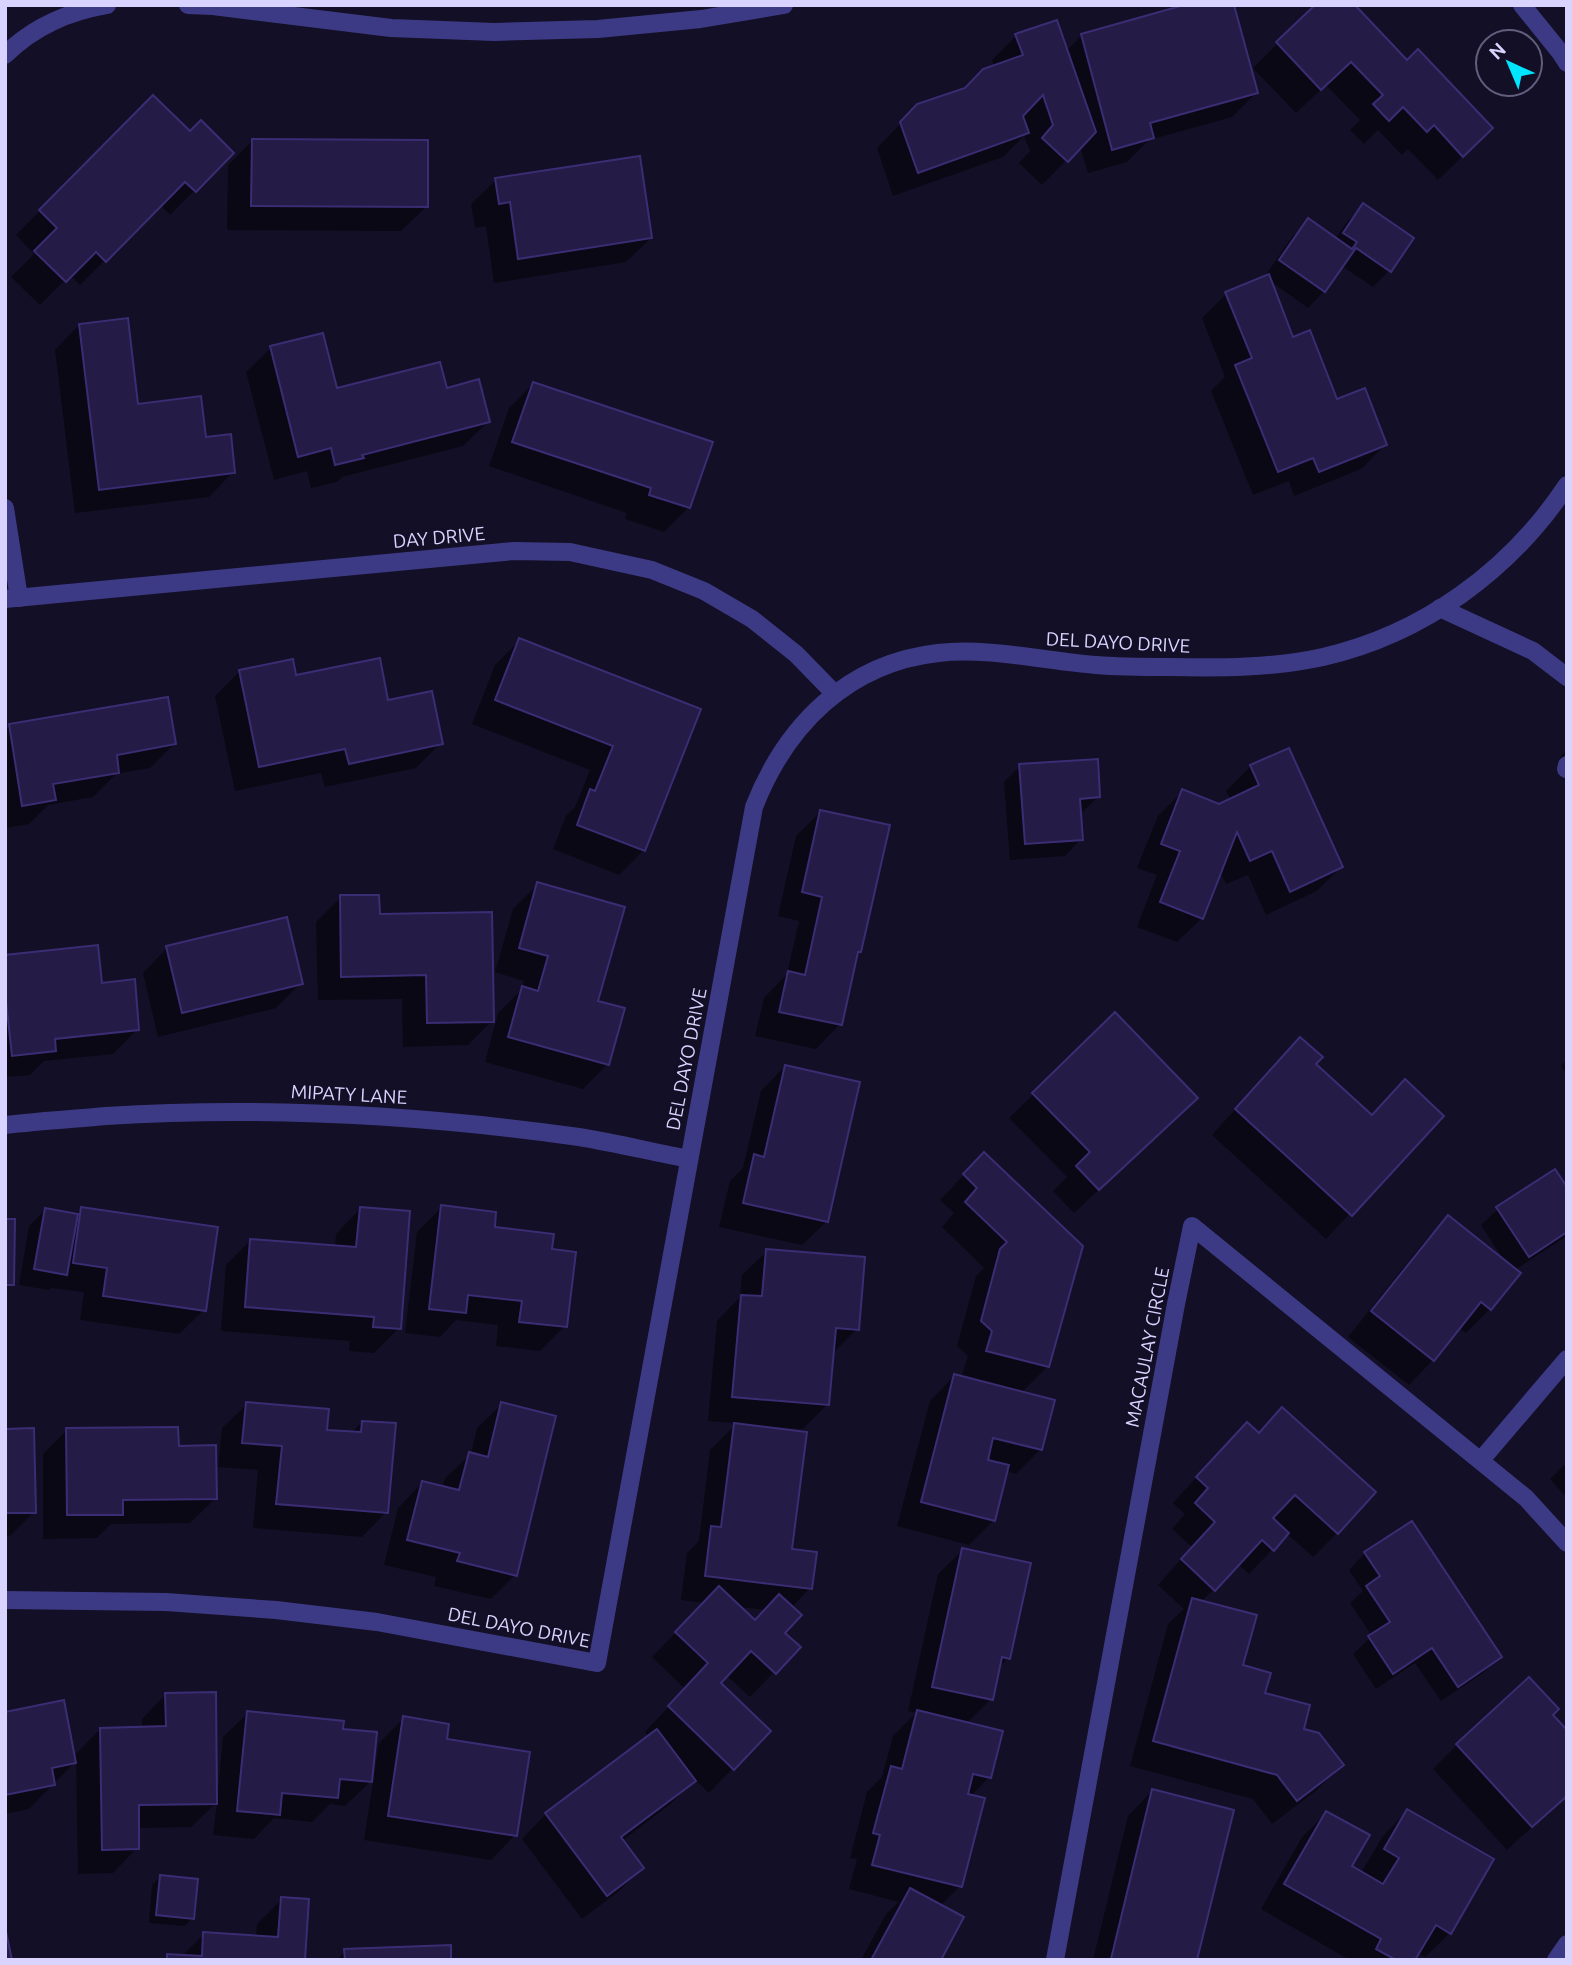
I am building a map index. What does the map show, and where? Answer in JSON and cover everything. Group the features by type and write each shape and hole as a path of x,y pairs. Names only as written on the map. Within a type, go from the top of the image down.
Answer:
{"street":[{"path":"5,55 15,44 61,16 107,5"},
{"path":"188,5 391,28 494,32 598,29 701,19 783,5"},
{"path":"1522,5 1567,64"},
{"name":"DEL DAYO DRIVE","path":"5,1600 166,1602 276,1610 377,1622 597,1663 754,807 777,758 793,735 835,694 859,679 910,658 936,653 964,650 1098,666 1215,668 1296,662 1375,642 1425,619 1471,588 1513,554 1549,513 1567,485"},
{"path":"5,508 12,598"},
{"name":"DAY DRIVE","path":"12,598 514,551 570,552 652,570 704,591 752,619 796,654 835,694"},
{"path":"1440,608 1534,652 1567,677"},
{"name":"MIPATY LANE","path":"5,1125 179,1111 326,1112 436,1120 581,1138 689,1159"},
{"name":"MACAULAY CIRCLE","path":"1055,1960 1192,1226 1481,1460 1525,1498 1567,1544"},
{"path":"1481,1460 1567,1359"},
{"path":"1556,1960 1567,1944"}],"building":[{"path":"1184,5 1234,5 1258,93 1150,123 1154,138 1112,150 1081,34"},
{"path":"1315,5 1355,5 1407,60 1418,49 1493,128 1463,157 1434,125 1427,132 1403,107 1389,121 1373,104 1383,95 1351,62 1321,90 1276,42"},
{"path":"1057,20 1096,132 1068,162 1042,138 1053,125 1043,95 1023,116 1029,133 918,173 900,122 917,104 965,88 983,69 1023,55 1015,34"},
{"path":"153,95 190,131 201,120 234,153 196,192 185,182 106,262 96,252 66,282 34,251 57,228 39,210"},
{"path":"252,139 428,140 428,207 251,206"},
{"path":"640,156 652,238 518,259 510,202 499,204 495,178"},
{"path":"1363,203 1414,238 1391,272 1356,248 1325,292 1279,260 1308,218 1352,249 1357,242 1343,233"},
{"path":"1269,274 1293,337 1310,330 1337,399 1365,388 1387,445 1319,472 1313,458 1278,472 1235,365 1252,358 1225,292"},
{"path":"128,318 138,404 201,396 206,437 231,434 235,473 99,490 79,324"},
{"path":"323,333 337,388 440,362 447,388 479,379 490,422 362,455 364,458 335,465 331,448 298,457 270,346"},
{"path":"533,382 713,442 690,508 649,495 651,488 512,442"},
{"path":"519,638 701,709 645,851 577,825 590,789 595,791 613,746 495,700"},
{"path":"380,658 388,700 432,691 443,744 349,764 345,749 259,767 239,670 293,659 296,675"},
{"path":"168,697 176,744 117,755 119,773 53,784 56,800 22,806 9,724"},
{"path":"1289,748 1343,867 1290,892 1272,851 1250,861 1237,832 1203,919 1160,902 1180,851 1161,844 1182,789 1219,804 1259,785 1250,765"},
{"path":"1098,759 1100,797 1080,799 1083,840 1025,844 1019,764"},
{"path":"820,810 890,825 842,1025 779,1012 788,971 805,975 822,897 802,892"},
{"path":"537,882 625,907 598,1001 625,1008 609,1065 508,1037 522,986 538,991 548,956 519,948"},
{"path":"340,895 379,895 380,914 492,912 494,1022 427,1023 426,975 341,977"},
{"path":"287,917 303,984 182,1013 166,946"},
{"path":"98,945 102,983 135,979 139,1030 55,1039 56,1051 12,1056 5,992 5,955"},
{"path":"1115,1012 1198,1098 1099,1190 1076,1166 1090,1152 1032,1093"},
{"path":"1300,1037 1323,1057 1316,1064 1372,1115 1405,1079 1444,1116 1352,1216 1235,1109"},
{"path":"785,1065 860,1082 828,1222 743,1203 754,1154 764,1157"},
{"path":"984,1152 1083,1246 1049,1367 986,1351 992,1331 981,1321 1000,1249 1007,1242 965,1202 977,1188 963,1174"},
{"path":"1555,1169 1567,1187 1567,1232 1529,1257 1496,1207"},
{"path":"441,1205 496,1212 495,1227 554,1234 552,1249 576,1252 567,1327 519,1322 522,1301 468,1295 466,1313 429,1309"},
{"path":"81,1207 218,1227 206,1311 103,1296 107,1268 73,1263"},
{"path":"360,1207 410,1211 401,1329 373,1327 374,1317 245,1307 250,1239 356,1247"},
{"path":"45,1208 78,1214 67,1275 34,1269"},
{"path":"1448,1215 1521,1273 1491,1310 1481,1302 1434,1361 1371,1311"},
{"path":"5,1219 15,1219 14,1285 5,1285"},
{"path":"766,1249 865,1257 859,1330 836,1328 829,1405 732,1397 741,1295 762,1296"},
{"path":"954,1374 1055,1400 1042,1450 993,1438 988,1460 1009,1465 995,1521 921,1502"},
{"path":"246,1402 329,1409 327,1430 361,1432 362,1421 396,1423 388,1513 276,1504 282,1446 242,1443"},
{"path":"501,1402 556,1416 517,1576 457,1561 460,1553 407,1540 422,1481 459,1490 469,1452 488,1457"},
{"path":"1282,1407 1376,1492 1338,1534 1295,1495 1273,1518 1289,1533 1274,1551 1262,1540 1215,1591 1181,1559 1215,1522 1195,1503 1208,1488 1196,1477 1247,1422 1259,1433"},
{"path":"734,1423 807,1432 792,1549 817,1552 812,1589 705,1576 711,1526 721,1527"},
{"path":"178,1427 179,1446 216,1445 217,1499 123,1500 123,1515 67,1515 66,1428"},
{"path":"34,1428 36,1513 5,1513 5,1429"},
{"path":"1412,1521 1502,1657 1458,1687 1432,1648 1393,1674 1368,1636 1390,1622 1366,1586 1380,1576 1364,1552"},
{"path":"962,1548 1031,1563 1010,1659 1002,1657 993,1700 932,1687"},
{"path":"719,1586 755,1620 779,1594 802,1615 785,1633 801,1647 776,1674 751,1651 721,1683 771,1731 734,1770 668,1706 708,1663 675,1632"},
{"path":"1192,1598 1257,1615 1243,1665 1271,1673 1265,1693 1310,1705 1304,1729 1319,1733 1344,1765 1297,1801 1277,1775 1153,1741"},
{"path":"1529,1677 1559,1709 1553,1715 1567,1730 1567,1796 1532,1827 1456,1744"},
{"path":"216,1692 217,1804 139,1805 139,1849 102,1850 100,1728 166,1726 165,1693"},
{"path":"64,1700 76,1763 52,1768 55,1785 5,1795 5,1712"},
{"path":"917,1710 1003,1731 991,1778 973,1774 968,1794 985,1798 962,1887 872,1865 880,1835 873,1833 891,1766 902,1769"},
{"path":"247,1711 344,1721 343,1729 377,1732 372,1782 340,1779 338,1798 282,1793 280,1815 237,1811"},
{"path":"403,1716 449,1724 447,1739 530,1752 517,1836 388,1816"},
{"path":"657,1729 696,1781 621,1837 644,1868 607,1896 545,1813"},
{"path":"1152,1789 1234,1810 1197,1960 1111,1959"},
{"path":"1407,1809 1494,1859 1451,1934 1436,1925 1415,1960 1396,1960 1376,1949 1381,1939 1284,1884 1326,1811 1370,1835 1352,1866 1383,1884 1399,1858 1384,1849"},
{"path":"160,1875 198,1879 194,1919 156,1915"},
{"path":"910,1888 964,1917 941,1960 871,1960"},
{"path":"281,1897 309,1899 305,1960 167,1960 167,1954 202,1956 203,1932 278,1937"},
{"path":"5,1927 12,1960 5,1960"},
{"path":"451,1945 451,1960 345,1960 344,1949"}]}
